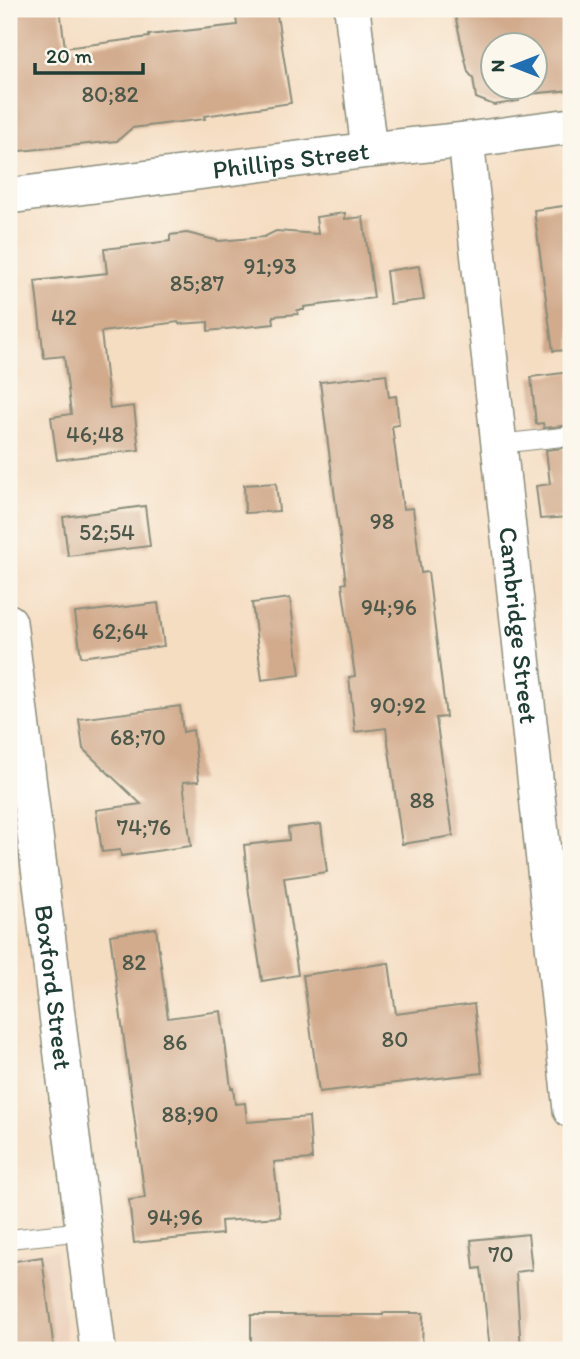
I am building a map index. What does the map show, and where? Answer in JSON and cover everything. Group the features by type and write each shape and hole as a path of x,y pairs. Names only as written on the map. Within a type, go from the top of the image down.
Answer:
{"street":[{"path":"352,9 369,150"},
{"name":"Phillips Street","path":"9,196 571,126"},
{"name":"Cambridge Street","path":"466,140 571,1111"},
{"name":"Boxford Street","path":"9,622 98,1350"}],"lane":[{"path":"499,444 571,436"},
{"path":"9,1240 84,1231"}],"shaded area":[{"path":"56,1250 67,1350 9,1350 9,1255"}],"building":[{"path":"9,9 60,9 65,48 237,25 235,9 276,9 291,103 204,116 205,119 132,128 117,141 11,152"},
{"path":"500,9 571,9 571,90 548,92 548,32 478,32 478,99 473,78 468,72 455,15"},
{"path":"486,102 513,102 494,105"},
{"path":"571,205 571,350 553,351 534,210"},
{"path":"345,213 345,219 363,217 374,298 304,307 304,310 297,310 298,314 273,316 274,324 208,331 208,322 178,322 101,332 110,409 134,406 139,450 57,460 51,417 71,414 64,356 44,358 35,281 107,273 104,249 170,241 170,235 187,233 219,241 264,237 276,231 318,234 316,217"},
{"path":"419,266 424,300 390,304 386,271"},
{"path":"571,372 571,425 544,428 543,423 536,424 531,377"},
{"path":"386,374 389,397 396,396 399,425 392,426 403,509 413,508 421,573 428,572 446,717 436,718 453,836 402,844 386,728 355,732 349,677 355,676 342,584 346,583 320,382"},
{"path":"571,447 571,517 540,519 536,486 550,484 546,450"},
{"path":"276,483 279,511 245,513 244,485"},
{"path":"145,506 150,546 68,556 63,517"},
{"path":"290,598 300,675 262,680 252,603"},
{"path":"158,603 164,646 81,657 75,613"},
{"path":"180,706 183,732 193,730 199,781 183,782 191,846 121,856 120,850 102,852 96,810 141,804 83,749 79,719"},
{"path":"321,824 327,872 284,878 298,975 262,981 244,845 289,840 288,828"},
{"path":"156,928 168,1018 221,1011 235,1104 245,1103 247,1122 309,1117 312,1159 274,1162 280,1217 221,1221 222,1234 134,1243 129,1200 145,1198 110,935"},
{"path":"389,963 396,1014 474,1004 482,1073 319,1092 303,975"},
{"path":"528,1234 532,1270 516,1272 521,1350 490,1350 481,1268 474,1269 471,1240"},
{"path":"42,1257 54,1350 9,1350 9,1262"},
{"path":"423,1313 422,1350 251,1350 251,1315"}]}
